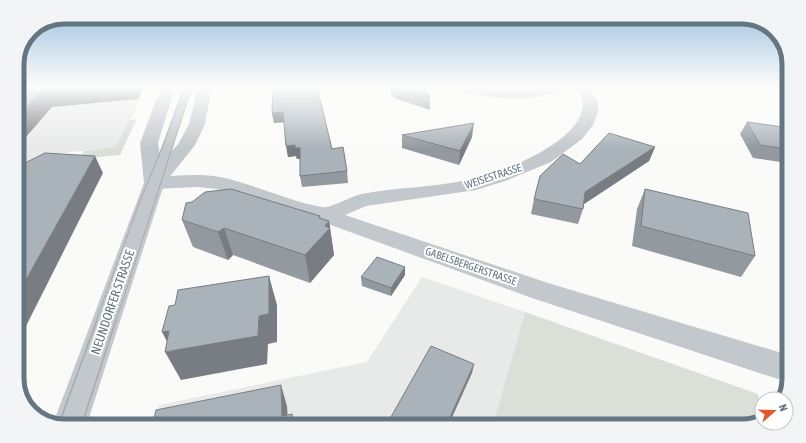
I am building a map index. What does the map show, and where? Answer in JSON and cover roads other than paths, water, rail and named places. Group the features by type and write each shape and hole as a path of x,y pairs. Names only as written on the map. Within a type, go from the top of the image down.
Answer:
{"street":[{"name":"NEUNDORFER STRASSE","path":"154,183 149,143 161,108"},
{"name":"NEUNDORFER STRASSE","path":"72,419 154,183 186,145 197,124 201,108"},
{"name":"WEISESTRASSE","path":"325,215 362,200 469,186 498,177 545,158 576,135 585,125 590,108"},
{"name":"GABELSBERGERSTRASSE","path":"154,183 197,181 220,184 325,215 541,291 782,367"}],"lane":[{"name":"NEUNDORFER STRASSE","path":"154,183 181,108"}],"tram line":[{"path":"96,321 140,201 177,108"},
{"path":"116,321 185,108"},
{"path":"61,419 97,320"},
{"path":"84,419 116,320"}]}
